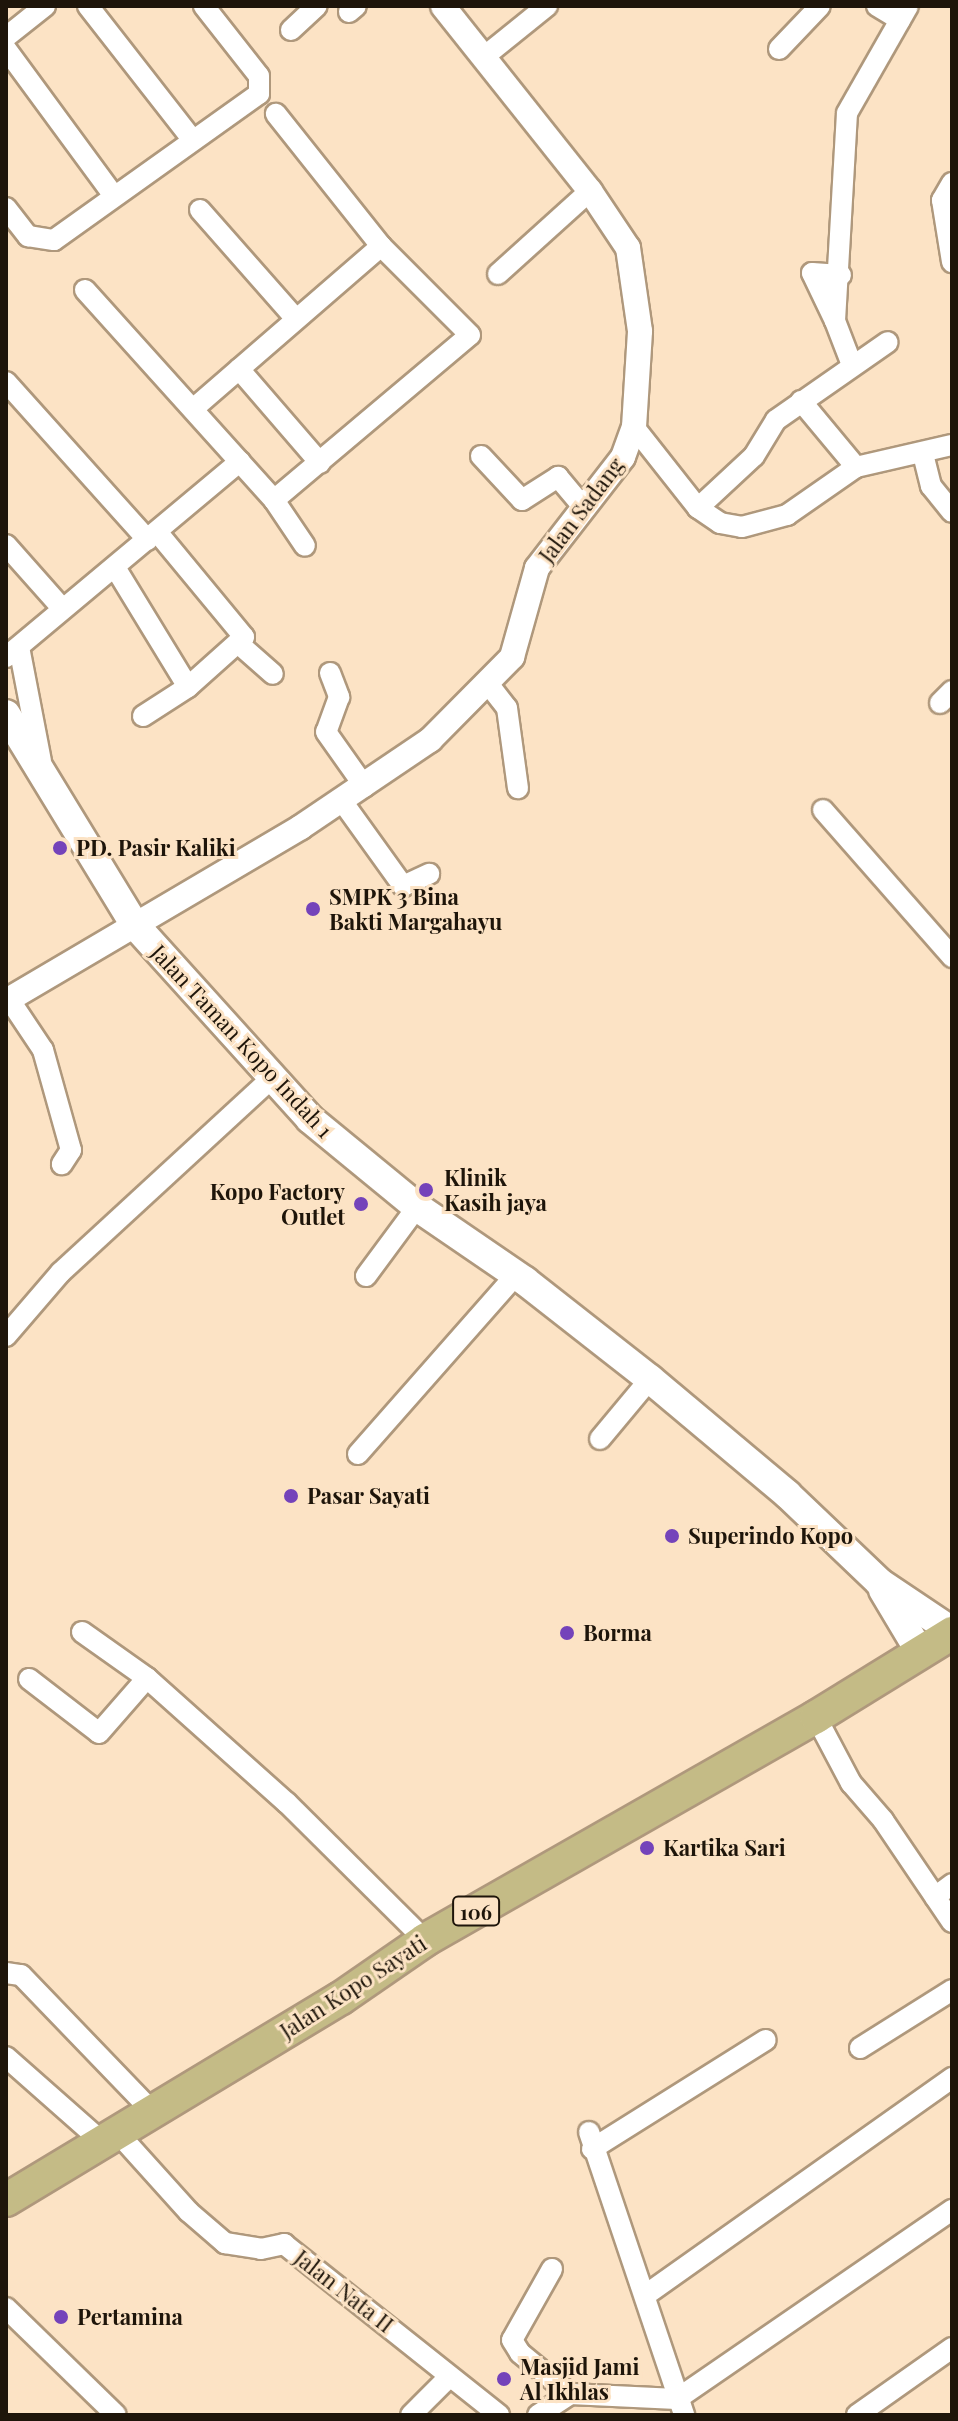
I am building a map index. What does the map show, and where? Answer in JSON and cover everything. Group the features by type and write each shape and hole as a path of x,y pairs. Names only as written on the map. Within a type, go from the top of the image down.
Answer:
{"main road":[{"name":"Jalan Taman Kopo Indah 1","path":"6,714 42,766 134,924 272,1078 336,1142 417,1207 515,1276 650,1379 779,1486 879,1582 952,1632"},
{"name":"Jalan Taman Kopo Indah 1","path":"879,1582 920,1652"},
{"name":"Jalan Kopo Sayati","path":"6,2200 108,2135 341,1998 425,1940 816,1717 952,1632"}],"street":[{"path":"88,6 191,138"},
{"path":"6,208 28,236 46,242 191,138 259,94 263,85 204,6"},
{"path":"291,30 317,6"},
{"name":"Jalan Sadang","path":"8,1000 365,787 417,751 489,685 520,639 537,568 617,468 634,427 640,331 631,257 590,191 443,6"},
{"path":"485,56 547,6"},
{"path":"779,49 820,6"},
{"path":"835,321 841,275 847,113 904,13 877,6"},
{"path":"6,37 41,7"},
{"path":"6,49 114,196"},
{"path":"274,500 470,335 381,246 276,114"},
{"path":"952,183 942,200 952,262"},
{"path":"498,274 590,191"},
{"path":"200,210 296,319"},
{"path":"193,409 381,246"},
{"path":"841,275 812,273 852,365"},
{"path":"85,290 274,500 305,546"},
{"path":"698,508 754,456 776,420 888,342"},
{"path":"239,369 320,463"},
{"path":"6,382 243,634 239,644 188,687 143,716"},
{"path":"801,401 856,467"},
{"path":"634,427 698,508 732,526 770,523 803,506 856,467 952,445"},
{"path":"923,454 931,486 952,512"},
{"path":"481,456 523,501 558,477 584,508"},
{"path":"42,766 13,652 61,607 116,569 240,461"},
{"path":"6,545 61,607"},
{"path":"116,569 188,687"},
{"path":"239,644 273,674"},
{"path":"330,673 339,697 326,732 365,787"},
{"path":"489,685 507,708 518,788"},
{"path":"342,801 403,886 429,874"},
{"path":"823,810 952,957"},
{"path":"8,1000 43,1050 71,1150 62,1164"},
{"path":"6,1336 61,1272 272,1078"},
{"path":"366,1276 417,1207"},
{"path":"358,1454 515,1276"},
{"path":"600,1439 650,1379"},
{"path":"82,1632 147,1678 287,1803 425,1940"},
{"path":"29,1679 99,1733 147,1678"},
{"path":"816,1717 851,1783 883,1820 952,1922"},
{"path":"935,1897 952,1884"},
{"path":"6,1973 21,1975 152,2111"},
{"path":"860,2048 952,1990"},
{"path":"680,2407 647,2294 591,2140 766,2040"},
{"name":"Jalan Nata II","path":"6,2057 108,2135 225,2243 261,2249 284,2244 499,2415"},
{"path":"647,2294 952,2078"},
{"path":"552,2269 512,2340 520,2353 588,2395 680,2407 952,2210"},
{"path":"6,2308 116,2415"},
{"path":"857,2415 952,2348"},
{"path":"411,2415 449,2377"},
{"path":"538,2415 588,2395"}],"place":[{"name":"PD. Pasir Kaliki","path":"60,848"},
{"name":"SMPK 3 Bina Bakti Margahayu","path":"313,909"},
{"name":"Klinik Kasih jaya","path":"426,1190"},
{"name":"Kopo Factory Outlet","path":"361,1204"},
{"name":"Pasar Sayati","path":"291,1496"},
{"name":"Superindo Kopo","path":"672,1536"},
{"name":"Borma","path":"567,1633"},
{"name":"Kartika Sari","path":"647,1848"},
{"name":"Pertamina","path":"61,2317"},
{"name":"Masjid Jami Al Ikhlas","path":"504,2379"}]}
